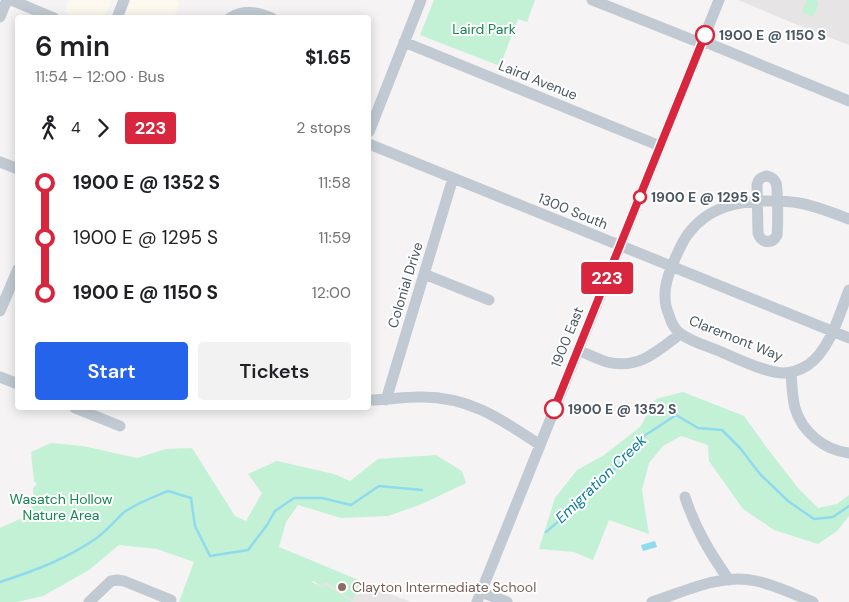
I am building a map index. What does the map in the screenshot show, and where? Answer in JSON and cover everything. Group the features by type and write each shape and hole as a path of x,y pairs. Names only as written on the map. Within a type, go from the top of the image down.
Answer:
{"street":[{"path":"0,17 7,0"},
{"path":"11,0 47,15"},
{"path":"118,15 124,0"},
{"path":"371,127 421,0"},
{"path":"592,0 693,40 710,44 849,101"},
{"name":"1900 East","path":"479,597 719,0"},
{"path":"235,15 250,11 265,15"},
{"name":"Laird Avenue","path":"404,42 660,146"},
{"name":"1300 South","path":"371,145 849,338"},
{"path":"0,162 15,168"},
{"path":"767,176 776,182 777,201 777,235 774,240 769,242 762,240 758,236 757,201 758,182 761,178 767,176"},
{"name":"Colonial Drive","path":"386,400 453,178"},
{"name":"Claremont Way","path":"849,219 827,210 790,202 757,201 725,206 699,222 684,240 665,287 665,302 669,316 680,334 766,370 778,373 791,373 815,360 823,350 849,290"},
{"path":"424,274 489,300"},
{"path":"0,311 9,285"},
{"path":"578,350 608,362 626,364 650,356 680,334"},
{"path":"791,373 795,408 803,425 820,442 834,450 849,452"},
{"path":"0,377 15,383"},
{"path":"371,400 421,397 449,399 468,403 488,412 540,445"},
{"path":"79,410 120,426"},
{"path":"685,497 703,541 729,580"},
{"path":"652,602 712,582 742,579 768,584 813,602"},
{"path":"89,602 111,581 117,580 124,581 170,601"},
{"path":"479,597 507,602"}],"shaded area":[{"path":"69,0 112,0 106,15 70,15 64,12"},
{"path":"131,0 176,0 180,2 175,15 125,15"},
{"path":"738,0 849,0 849,45 793,23"},
{"name":"Clayton Intermediate School","path":"331,572 411,602 295,602"}],"green space":[{"name":"Laird Park","path":"434,0 535,0 527,22 518,19 500,66 420,35"},
{"path":"807,0 819,2 813,17 802,12"},
{"path":"683,392 744,416 798,488 818,508 837,504 849,495 849,516 837,531 818,544 774,530 743,509 709,461 708,445 681,436 663,446 649,463 642,490 649,534 609,520 593,560 574,552 539,549 555,498 577,470 604,455 640,427 656,399"},
{"name":"Wasatch Hollow Nature Area","path":"51,443 83,446 137,458 166,449 192,448 235,516 246,521 262,493 248,474 277,461 334,474 350,481 378,459 436,455 462,471 466,483 422,504 388,516 341,518 298,505 286,522 279,547 361,581 353,600 327,583 324,583 322,586 312,582 322,588 326,585 352,602 179,602 194,562 157,549 119,545 89,570 43,596 17,602 0,602 0,528 26,515 30,509 33,488 37,484 34,481 31,452"}],"water":[{"path":"655,541 657,547 643,551 641,545"}],"waterway":[{"name":"Emigration Creek","path":"546,532 625,459 644,436 676,415 698,428 722,430 740,448 760,474 788,501 814,519 833,517 849,506"},
{"name":"Emigration Creek","path":"0,582 63,558 98,537 128,509 168,491 191,498 195,526 210,556 248,550 275,511 294,498 322,498 351,505 379,486 422,490"}],"bus line":[{"name":"223","path":"554,409 705,35"}],"place":[{"name":"1900 E @ 1150 S","path":"705,35"},
{"name":"1900 E @ 1295 S","path":"640,197"},
{"name":"1900 E @ 1352 S","path":"554,409"},
{"name":"Clayton Intermediate School","path":"342,587"}]}
